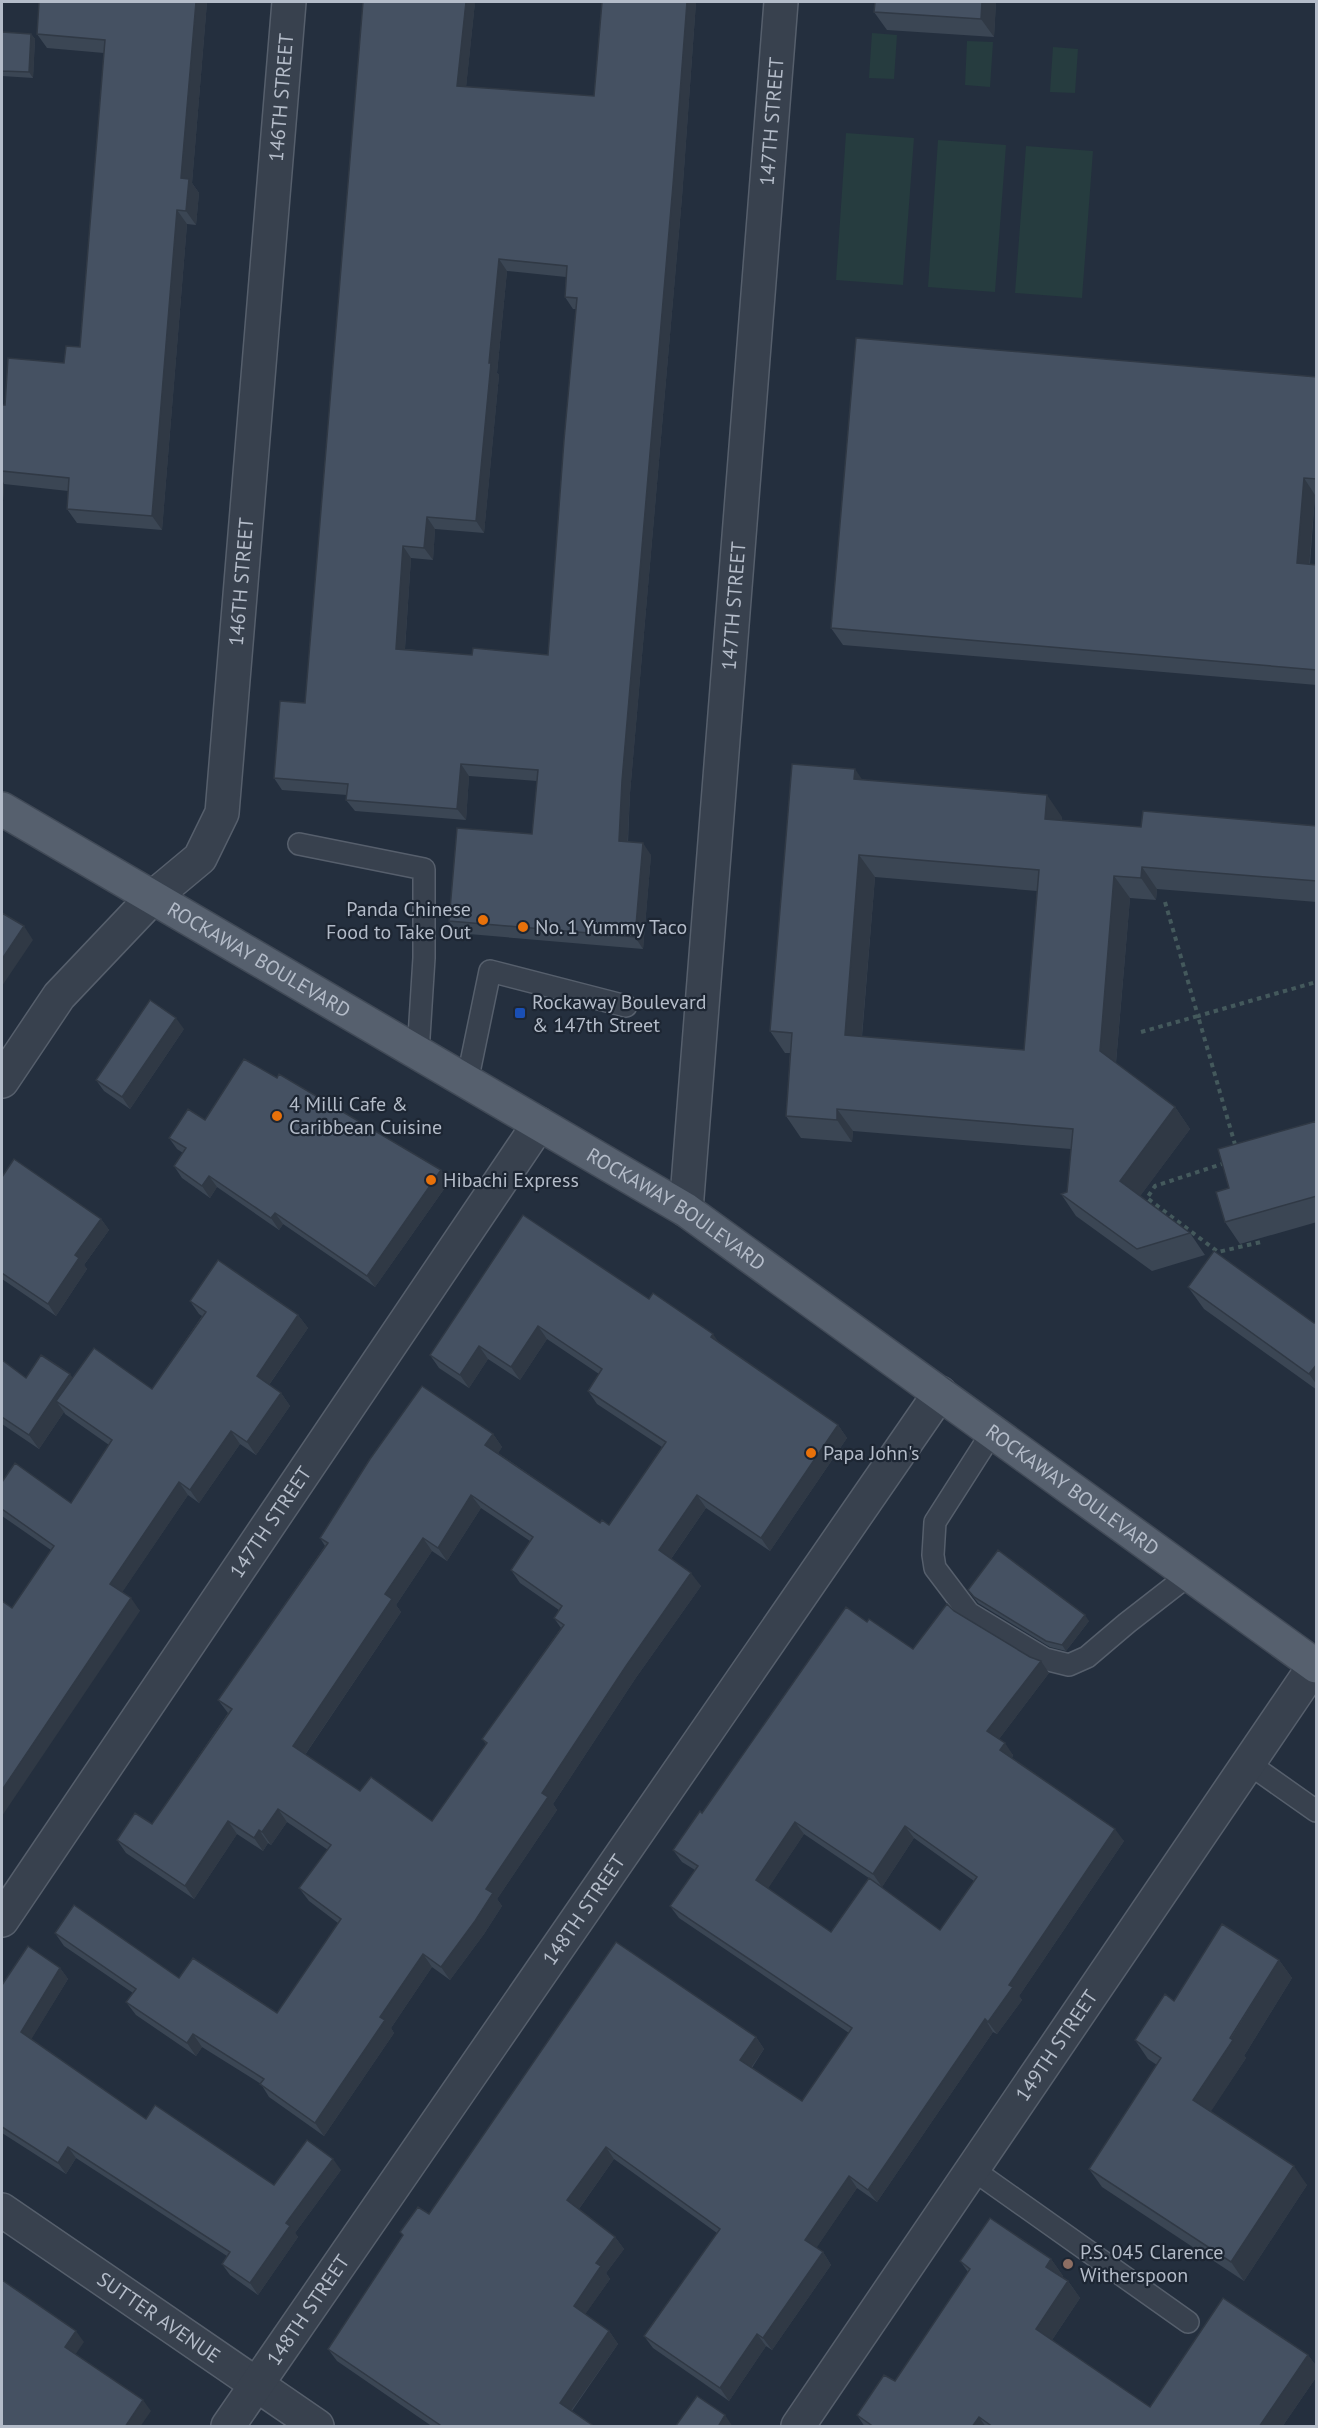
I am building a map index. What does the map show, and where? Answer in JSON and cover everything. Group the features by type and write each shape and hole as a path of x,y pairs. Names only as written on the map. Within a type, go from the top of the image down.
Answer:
{"main road":[{"name":"ROCKAWAY BOULEVARD","path":"2,809 686,1210 1316,1665"}],"street":[{"name":"146TH STREET","path":"2,1081 59,996 152,898 200,858 222,813 289,2"},
{"name":"147TH STREET","path":"686,1210 781,2"},
{"name":"147TH STREET","path":"2,1920 539,1124"},
{"name":"148TH STREET","path":"228,2427 940,1393"},
{"name":"149TH STREET","path":"798,2427 1316,1665"},
{"name":"SUTTER AVENUE","path":"2,2211 318,2427"}],"lane":[{"path":"299,844 424,869 424,958 418,1053"},
{"path":"467,1082 490,971 626,1006"},
{"path":"993,1431 935,1522 933,1555 935,1568 969,1613 1045,1659 1069,1665 1087,1657 1126,1623 1190,1574"},
{"path":"1248,1763 1317,1811"},
{"path":"972,2169 1188,2322"}],"path":[{"path":"1165,902 1239,1158"},
{"path":"1141,1032 1317,982"},
{"path":"1229,1161 1155,1186 1147,1198 1218,1252 1261,1242"}],"green space":[{"path":"872,33 897,35 894,79 869,78"},
{"path":"967,41 993,42 990,87 965,85"},
{"path":"1053,47 1078,49 1075,93 1050,92"},
{"path":"846,133 914,138 903,285 836,280"},
{"path":"938,140 1006,145 995,292 928,287"},
{"path":"1026,146 1093,151 1082,298 1015,293"}],"building":[{"path":"39,2 196,2 181,178 189,179 186,211 177,210 152,516 67,509 69,478 2,471 2,405 5,405 8,358 64,363 66,346 80,347 105,40 37,34"},
{"path":"363,2 466,2 457,86 594,96 602,2 687,2 622,781 619,841 643,843 635,937 449,921 457,828 532,834 538,770 461,764 457,809 346,800 348,784 274,778 280,701 305,703","holes":["499,259 567,266 565,297 577,298 548,655 473,648 472,655 396,649 403,546 424,548 427,517 476,521"]},
{"path":"875,2 982,2 981,19 874,12"},
{"path":"2,32 31,34 29,72 2,71"},
{"path":"856,338 1317,377 1317,479 1304,478 1297,563 1317,565 1317,670 831,628"},
{"path":"792,764 855,769 854,779 1047,795 1045,819 1141,827 1143,811 1317,826 1317,881 1142,867 1141,878 1114,876 1100,1051 1175,1107 1120,1181 1190,1233 1137,1249 1061,1194 1067,1192 1073,1129 837,1109 837,1120 786,1116 792,1033 770,1031","holes":["859,855 1039,870 1024,1050 845,1035"]},
{"path":"2,913 24,926 2,959"},
{"path":"150,1000 176,1018 122,1097 96,1080"},
{"path":"244,1059 277,1078 279,1074 441,1170 367,1276 275,1213 271,1218 209,1176 202,1186 174,1166 186,1148 169,1138 188,1109 205,1120"},
{"path":"1317,1121 1317,1196 1225,1222 1216,1192 1229,1188 1218,1149"},
{"path":"14,1159 101,1219 75,1255 79,1258 48,1304 2,1273 2,1177"},
{"path":"523,1215 649,1299 653,1293 713,1334 711,1337 838,1425 761,1538 697,1495 659,1550 691,1573 542,1793 548,1797 486,1889 493,1893 475,1921 441,1967 423,1954 380,2017 385,2020 315,2123 260,2084 264,2079 193,2034 187,2043 126,2002 136,1989 55,1933 74,1905 179,1978 193,1958 277,2013 341,1919 299,1888 331,1845 278,1809 262,1832 259,1830 254,1838 228,1821 185,1886 117,1840 135,1813 152,1824 232,1709 218,1700 328,1543 320,1538 370,1459 422,1386 493,1434 485,1445 600,1523 602,1520 609,1525 666,1442 588,1391 602,1369 538,1326 511,1367 479,1346 460,1375 430,1355","holes":["471,1495 533,1537 511,1570 562,1606 554,1618 564,1625 482,1739 487,1743 432,1821 371,1777 360,1791 293,1746 392,1599 385,1594 423,1538 438,1548"]},
{"path":"1214,1251 1317,1323 1317,1364 1309,1374 1188,1287"},
{"path":"218,1260 298,1315 257,1376 281,1393 247,1442 231,1431 190,1490 179,1482 110,1584 131,1598 2,1790 2,1601 12,1608 54,1546 2,1509 2,1482 15,1463 71,1503 112,1440 56,1401 94,1348 152,1389 206,1312 190,1301"},
{"path":"41,1355 70,1374 29,1435 2,1417 2,1360 26,1378"},
{"path":"998,1550 1085,1615 1062,1645 1046,1641 974,1597 968,1590"},
{"path":"947,1604 954,1611 1030,1657 1041,1661 987,1731 1005,1743 1000,1750 1115,1829 1009,1985 1013,1987 988,2022 985,2019 868,2190 849,2176 805,2240 823,2252 763,2338 757,2334 720,2388 644,2336 720,2229 606,2147 567,2200 615,2237 596,2263 601,2266 574,2306 609,2331 560,2403 595,2427 443,2427 328,2349 403,2235 400,2232 418,2207 429,2214 616,1942 756,2037 740,2060 802,2101 852,2028 670,1906 698,1866 673,1850 700,1811 702,1813 846,1607 867,1622 869,1619 913,1649","holes":["795,1822 873,1874 905,1826 977,1877 940,1930 869,1878 831,1932 756,1880"]},
{"path":"1222,1924 1279,1960 1230,2038 1233,2040 1193,2100 1294,2166 1231,2262 1089,2169 1161,2058 1135,2040 1165,1994 1174,2001"},
{"path":"28,1946 60,1968 21,2032 146,2119 155,2105 274,2185 307,2140 333,2159 286,2223 290,2226 250,2283 222,2264 230,2252 68,2147 58,2163 2,2127 2,1985"},
{"path":"990,2218 1051,2259 1046,2267 1068,2281 1036,2329 1150,2407 1223,2298 1308,2355 1259,2427 993,2427 979,2417 972,2427 874,2427 857,2415 884,2375 895,2381 970,2269 960,2261"},
{"path":"2,2280 76,2331 65,2347 143,2400 125,2427 2,2427"},
{"path":"697,2396 725,2415 718,2427 675,2427"}],"place":[{"name":"Panda Chinese Food to Take Out","path":"483,920"},
{"name":"No. 1 Yummy Taco","path":"523,927"},
{"name":"Rockaway Boulevard & 147th Street","path":"520,1013"},
{"name":"4 Milli Cafe & Caribbean Cuisine","path":"277,1116"},
{"name":"Hibachi Express","path":"431,1180"},
{"name":"Papa John's","path":"811,1453"},
{"name":"P.S. 045 Clarence Witherspoon","path":"1068,2264"}]}
